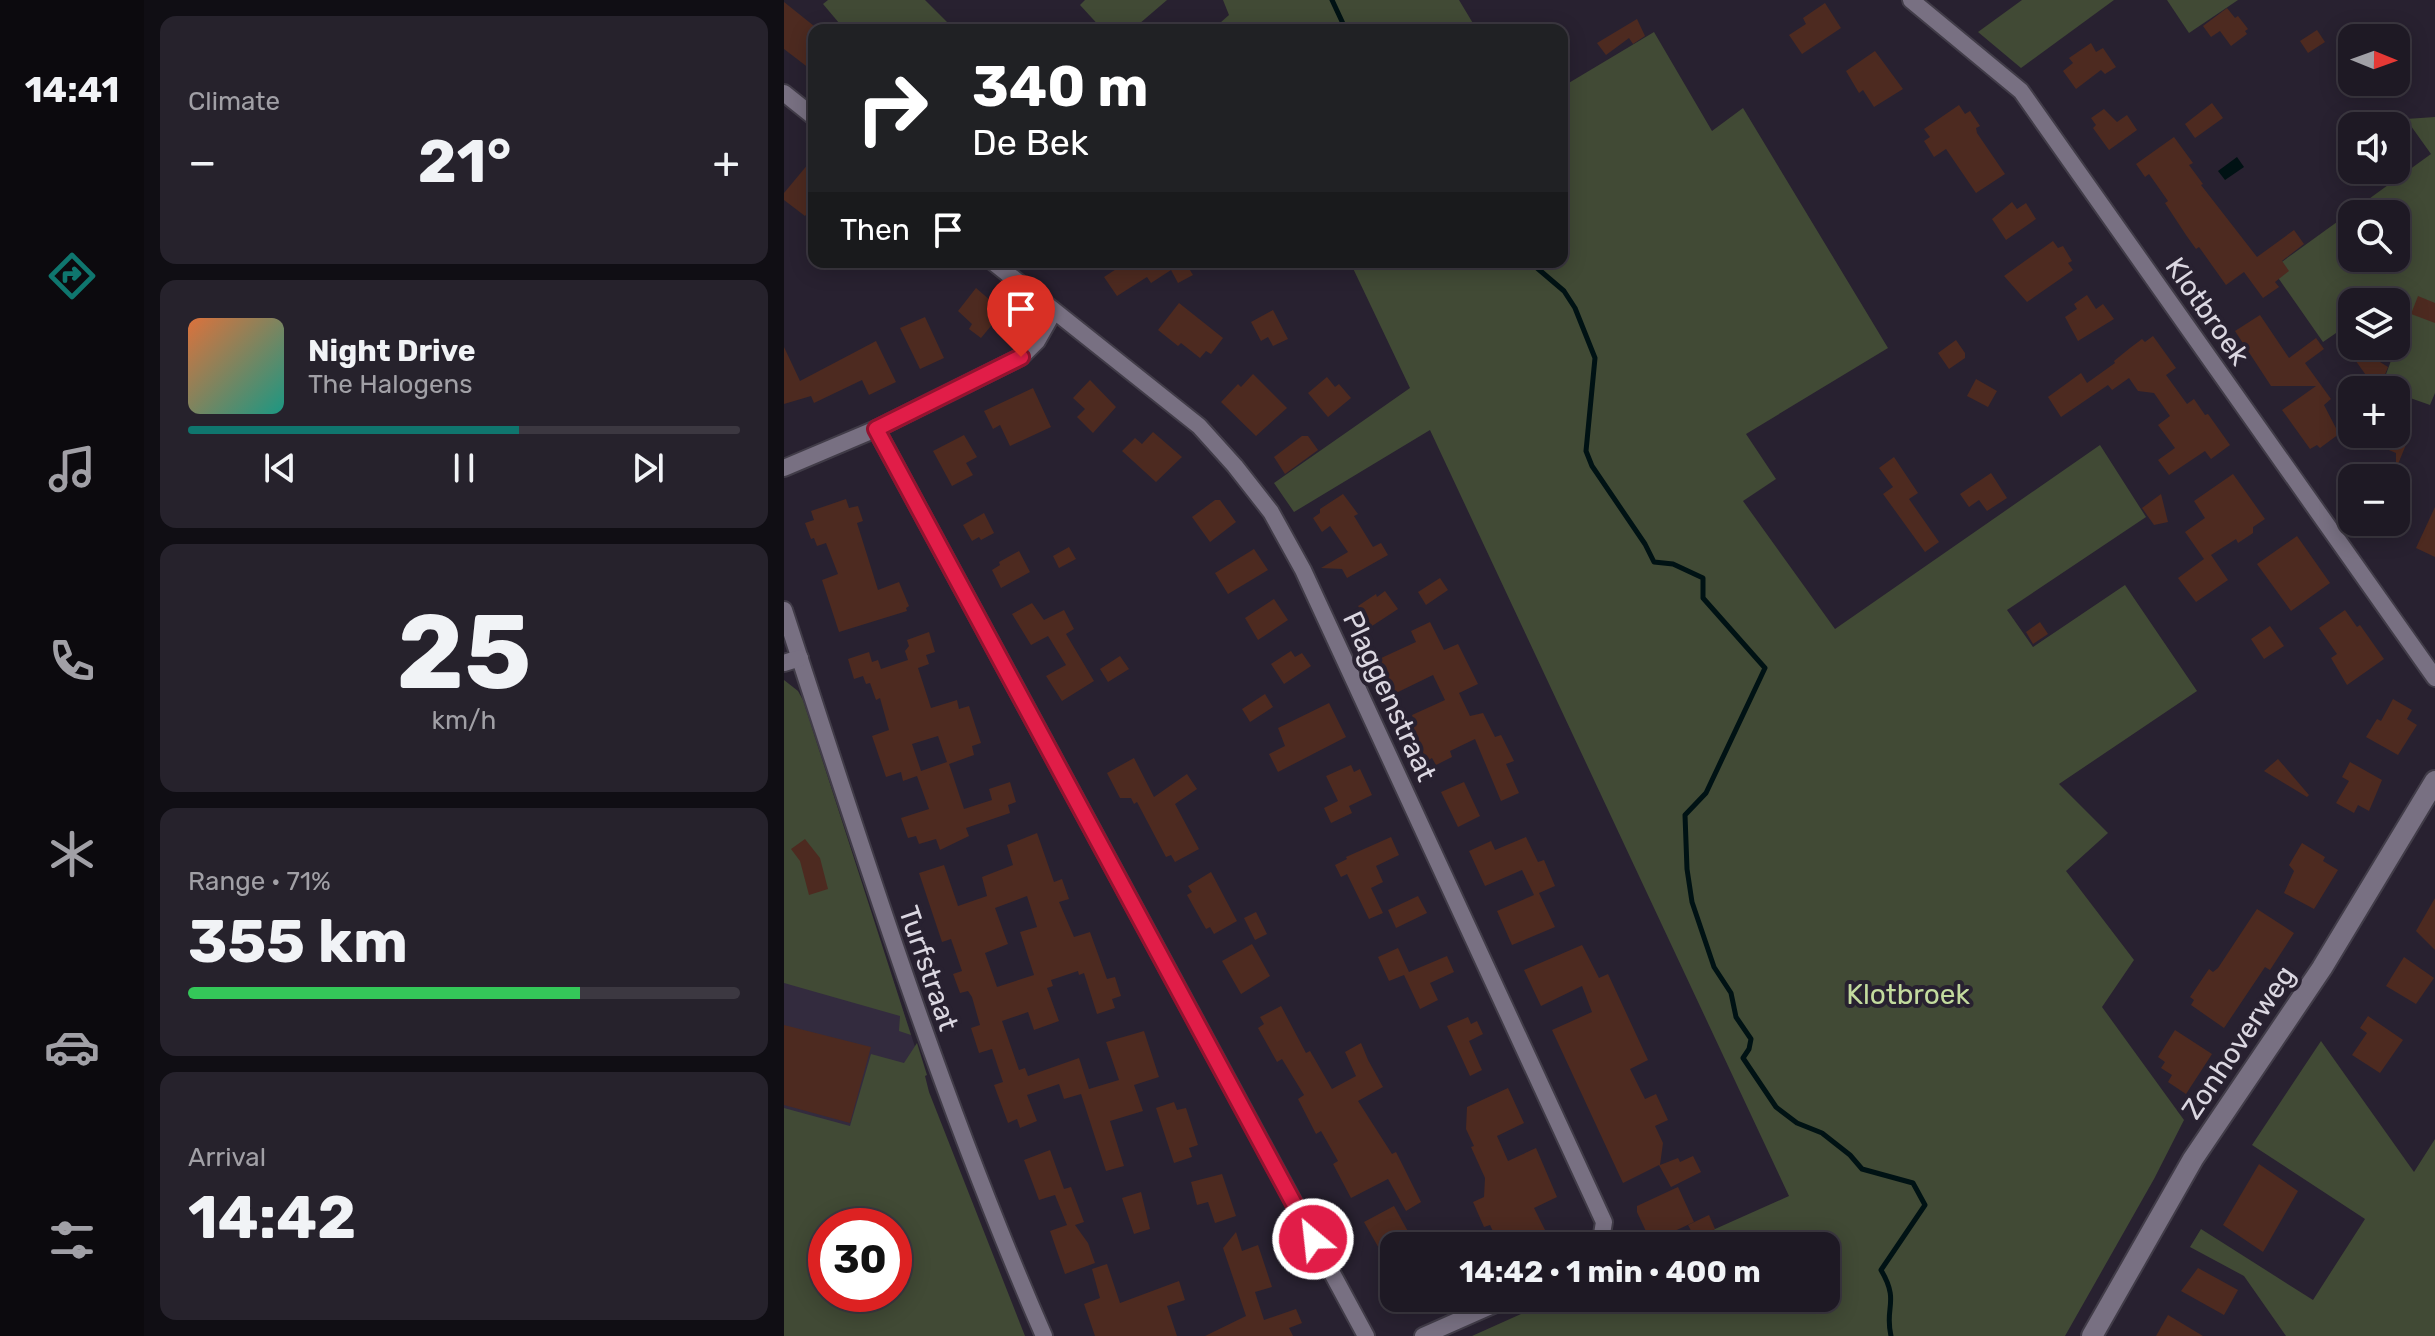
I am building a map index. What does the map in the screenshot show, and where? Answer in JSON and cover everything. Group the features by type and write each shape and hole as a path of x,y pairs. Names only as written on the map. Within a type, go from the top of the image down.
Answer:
{"street":[{"name":"Klotbroek","path":"1911,0 2021,91 2435,678"},
{"path":"784,93 808,112"},
{"name":"Plaggenstraat","path":"1000,268 1199,426 1271,512 1303,570 1604,1222 1602,1232"},
{"path":"784,468 876,429 1021,357 1037,341 1054,311"},
{"path":"876,429 1366,1336"},
{"name":"Turfstraat","path":"784,610 792,660 938,1071 1044,1336"},
{"name":"Zonhoverweg","path":"2092,1336 2193,1159 2322,968 2435,781"},
{"path":"1423,1336 1477,1312"}],"shaded area":[{"path":"2237,157 2244,167 2225,180 2218,171"},
{"path":"784,684 860,880 923,1071 834,1153 784,1155"}],"green space":[{"path":"828,0 925,0 949,24 840,24 823,4"},
{"path":"1085,0 1167,0 1139,24 1097,24 1080,5"},
{"path":"1223,0 1459,0 1473,24 1219,24 1229,15"},
{"path":"2022,0 2114,0 2021,68 1978,32"},
{"path":"2167,0 2238,0 2189,33"},
{"name":"Klotbroek","path":"1654,32 1712,131 1743,108 1888,348 1746,434 1776,479 1743,501 1835,629 2100,445 2146,517 2007,610 2033,647 2125,585 2197,691 2059,784 2108,833 2066,871 2134,960 2102,1007 2184,1120 2065,1336 1472,1336 1526,1312 1840,1312 1840,1232 1708,1232 1789,1196 1430,430 1294,512 1274,483 1410,388 1353,268 1568,268 1568,83"},
{"path":"2435,117 2435,393 2430,405 2410,398 2410,376 2385,376 2391,360 2410,360 2410,288 2338,288 2338,332 2323,342 2272,269 2338,221 2338,272 2410,272 2410,200 2367,200 2390,184 2410,184 2410,169 2431,154 2410,125 2410,119"},
{"path":"784,680 798,691 803,700 911,1035 899,1031 900,1016 784,983"},
{"path":"2321,1041 2414,1172 2435,1139 2435,1336 2286,1336 2244,1276 2190,1247 2201,1229 2313,1300 2365,1219 2252,1145"},
{"path":"917,1043 929,1092 1025,1336 784,1336 784,1108 850,1126 871,1054 904,1063"}],"building":[{"path":"784,2 812,24 808,24 808,67 784,49"},
{"path":"1825,3 1841,28 1802,54 1789,35 1806,24 1803,18"},
{"path":"2227,8 2248,29 2245,31 2247,34 2231,46 2220,31 2211,37 2203,26"},
{"path":"1637,19 1645,36 1633,44 1629,38 1606,55 1597,43"},
{"path":"2317,30 2325,42 2308,53 2300,41"},
{"path":"2091,43 2096,52 2103,48 2116,67 2105,74 2101,70 2076,89 2063,71 2073,63 2069,58"},
{"path":"1875,51 1903,89 1874,107 1863,90 1859,93 1846,71"},
{"path":"2212,103 2223,118 2195,138 2185,124"},
{"path":"1959,105 1965,114 1970,111 1980,126 1976,128 1977,133 2005,174 1976,193 1946,149 1934,157 1924,141 1930,137 1924,129"},
{"path":"2104,109 2117,122 2127,115 2137,130 2109,150 2093,128 2096,125 2091,118"},
{"path":"2174,137 2193,163 2189,165 2201,185 2257,257 2294,230 2304,244 2282,261 2289,271 2275,282 2279,287 2263,298 2244,272 2226,285 2199,247 2196,249 2186,235 2149,174 2145,177 2136,164"},
{"path":"808,164 808,212 805,216 784,200 784,193"},
{"path":"2012,202 2017,209 2026,203 2036,219 2006,240 1992,219"},
{"path":"2053,241 2058,248 2063,246 2072,261 2068,263 2073,270 2027,302 2004,276"},
{"path":"1118,268 1189,268 1193,275 1178,283 1171,270 1151,283 1147,277 1117,296 1104,277"},
{"path":"976,288 991,301 987,305 1000,315 981,338 969,329 972,324 958,311"},
{"path":"2087,295 2096,309 2103,304 2114,319 2078,341 2065,317 2077,309 2074,304"},
{"path":"2418,296 2435,303 2435,323 2411,314"},
{"path":"1179,303 1223,338 1211,354 1206,351 1200,358 1158,330"},
{"path":"1273,310 1288,339 1273,346 1268,337 1261,341 1251,322"},
{"path":"2260,315 2289,358 2316,338 2324,349 2305,363 2331,399 2324,405 2338,435 2320,448 2317,445 2310,449 2282,410 2316,386 2271,386 2235,331"},
{"path":"925,317 944,358 920,369 900,328"},
{"path":"2153,336 2176,368 2166,375 2187,404 2194,399 2205,415 2208,414 2230,445 2211,459 2205,451 2169,475 2158,460 2175,448 2158,425 2170,416 2154,393 2138,391 2129,378 2112,390 2108,385 2061,417 2048,397 2081,373 2087,383 2142,339 2145,342"},
{"path":"1956,340 1965,358 1949,369 1938,353"},
{"path":"876,341 896,382 869,395 862,380 814,403 811,396 784,404 784,347 800,381"},
{"path":"2355,360 2377,360 2388,367 2384,376 2367,376"},
{"path":"1253,374 1287,408 1256,436 1221,402"},
{"path":"1327,377 1335,387 1339,384 1351,398 1328,417 1308,393"},
{"path":"1976,379 1997,391 1988,407 1967,396"},
{"path":"1090,380 1116,407 1093,433 1077,417 1085,409 1073,398"},
{"path":"1033,388 1051,427 1010,446 1000,425 993,429 984,411"},
{"path":"1153,432 1182,457 1156,482 1122,451 1135,438 1142,444"},
{"path":"964,435 977,457 966,463 973,475 952,486 933,451"},
{"path":"1302,436 1308,436 1318,450 1285,474 1274,457"},
{"path":"2384,448 2405,448 2398,464 2396,453"},
{"path":"1894,457 1918,493 1909,499 1939,542 1925,552 1883,494 1893,487 1879,468"},
{"path":"1991,473 2007,498 1987,511 1979,500 1969,507 1960,494"},
{"path":"2233,474 2265,519 2253,527 2253,533 2238,543 2236,539 2211,555 2228,580 2196,602 2178,578 2204,559 2185,532 2205,518 2194,501"},
{"path":"1343,494 1358,514 1354,516 1373,547 1381,543 1388,555 1347,578 1342,569 1321,568 1348,552 1330,526 1322,532 1313,518 1320,513 1320,509"},
{"path":"2161,494 2168,522 2154,525 2142,508"},
{"path":"846,499 849,508 858,506 863,521 857,523 878,590 899,582 909,606 907,611 839,632 822,580 838,574 826,543 817,546 805,523 814,520 811,511"},
{"path":"1215,500 1220,500 1236,522 1210,542 1192,517"},
{"path":"2435,507 2435,557 2416,548"},
{"path":"984,513 994,533 972,541 963,525"},
{"path":"2297,536 2330,583 2291,611 2257,564"},
{"path":"1069,547 1076,559 1059,568 1053,556"},
{"path":"1254,549 1268,570 1228,594 1215,573"},
{"path":"1019,551 1030,572 1001,588 992,570 1000,565 999,562"},
{"path":"1440,578 1448,590 1426,605 1418,592"},
{"path":"1385,591 1398,609 1372,626 1358,606"},
{"path":"1274,599 1288,620 1258,640 1245,618"},
{"path":"1032,603 1044,620 1064,610 1074,629 1066,634 1094,681 1062,701 1046,676 1066,665 1048,636 1031,645 1012,614"},
{"path":"2345,610 2384,659 2347,685 2331,658 2337,654 2319,628"},
{"path":"1430,622 1444,650 1458,644 1478,684 1459,693 1470,716 1483,713 1495,737 1501,735 1514,761 1506,764 1519,793 1501,801 1475,739 1450,751 1452,757 1436,765 1432,758 1427,761 1410,725 1415,723 1412,715 1445,700 1433,675 1396,693 1379,659 1416,642 1411,631"},
{"path":"2040,622 2048,634 2033,644 2026,632"},
{"path":"2270,626 2284,646 2264,659 2251,639"},
{"path":"929,632 935,652 926,655 929,664 918,668 931,708 957,700 959,709 969,706 981,743 972,746 974,755 949,764 964,809 992,800 989,789 1010,782 1016,802 1008,805 1010,813 966,828 969,836 940,850 936,839 919,844 916,836 908,838 901,818 929,809 917,776 903,781 901,772 886,777 872,736 889,730 880,698 876,700 870,683 866,684 863,676 854,679 848,659 869,652 872,662 878,660 881,669 908,660 905,651 909,646 907,640","holes":["938,736 947,762 921,771 912,744"]},
{"path":"1291,651 1295,657 1302,653 1311,666 1284,684 1271,664"},
{"path":"1120,656 1129,669 1108,682 1100,669"},
{"path":"1265,694 1273,707 1250,722 1242,709"},
{"path":"2393,699 2412,710 2407,719 2417,725 2398,755 2366,737 2377,719 2381,721"},
{"path":"1329,703 1346,737 1278,772 1269,754 1285,746 1278,728"},
{"path":"1134,758 1154,797 1187,774 1197,789 1175,804 1199,849 1175,862 1171,855 1166,857 1137,802 1134,804 1131,798 1120,798 1107,773"},
{"path":"2278,759 2309,795 2307,797 2264,771"},
{"path":"2350,762 2382,780 2369,811 2358,805 2354,813 2336,803 2349,781 2342,777"},
{"path":"1351,765 1354,772 1360,769 1372,795 1349,806 1352,813 1331,823 1324,808 1338,801 1326,776"},
{"path":"1464,782 1480,816 1458,827 1441,792"},
{"path":"1037,833 1054,882 1062,879 1069,899 1059,902 1074,937 1090,932 1107,979 1115,977 1121,996 1112,999 1115,1008 1097,1014 1084,973 1079,975 1078,971 1051,980 1053,986 1047,988 1059,1021 1034,1030 1028,1012 1002,1021 1019,1070 1025,1068 1028,1076 1079,1058 1089,1089 1119,1080 1106,1042 1144,1031 1159,1077 1134,1085 1143,1111 1110,1121 1124,1166 1106,1171 1081,1094 1064,1099 1059,1084 1027,1095 1037,1121 1020,1128 1017,1119 1008,1123 994,1085 1003,1082 992,1049 979,1053 971,1028 980,1025 972,997 968,991 960,993 953,974 962,971 951,939 942,942 919,873 944,865 958,906 987,896 982,877 1013,865 1007,845","holes":["1027,896 1037,927 1020,932 1034,975 997,987 985,953 1008,944 995,908"]},
{"path":"1391,837 1399,855 1376,866 1383,882 1371,888 1383,913 1369,919 1347,874 1341,877 1335,865"},
{"path":"1526,837 1538,862 1544,860 1555,886 1539,893 1555,927 1512,945 1497,911 1534,895 1522,870 1485,886 1469,851 1491,841 1495,850"},
{"path":"805,839 820,858 828,889 809,895 800,861 791,849"},
{"path":"2302,843 2325,857 2323,861 2338,870 2314,909 2284,893 2294,871 2289,865"},
{"path":"1211,872 1237,921 1214,934 1210,927 1206,929 1187,895 1192,892 1188,886"},
{"path":"1418,896 1427,913 1396,928 1388,910"},
{"path":"2435,898 2435,950 2416,931"},
{"path":"2257,909 2294,933 2270,970 2265,967 2224,1028 2191,1005 2194,1000 2190,997 2209,969 2213,972 2218,968"},
{"path":"1256,912 1267,934 1255,940 1244,918"},
{"path":"1252,944 1270,976 1241,994 1222,961"},
{"path":"1582,945 1599,978 1608,974 1648,1060 1630,1069 1645,1099 1656,1094 1668,1120 1655,1126 1663,1143 1660,1165 1693,1156 1701,1172 1671,1187 1659,1165 1623,1183 1552,1030 1592,1012 1582,986 1541,1006 1524,970"},
{"path":"1398,948 1409,972 1447,956 1454,972 1430,983 1438,1000 1420,1009 1404,975 1389,981 1378,957"},
{"path":"2404,957 2434,978 2416,1004 2386,986"},
{"path":"1281,1006 1306,1053 1310,1051 1332,1089 1356,1076 1345,1052 1361,1043 1383,1087 1358,1101 1392,1154 1396,1152 1421,1202 1406,1211 1388,1179 1351,1198 1333,1164 1338,1161 1321,1131 1316,1134 1298,1099 1304,1095 1282,1059 1277,1062 1258,1028 1264,1024 1260,1017"},
{"path":"2368,1016 2403,1040 2380,1073 2352,1055 2367,1033 2360,1028"},
{"path":"1468,1017 1471,1024 1477,1021 1483,1034 1469,1041 1482,1070 1470,1076 1447,1026"},
{"path":"784,1025 871,1047 850,1123 784,1105"},
{"path":"2175,1030 2212,1054 2186,1094 2168,1082 2172,1075 2161,1068 2165,1062 2158,1057"},
{"path":"1508,1088 1524,1123 1497,1136 1508,1161 1536,1148 1557,1197 1534,1208 1546,1232 1493,1232 1490,1225 1484,1227 1473,1202 1484,1197 1485,1178 1466,1129 1467,1107"},
{"path":"1174,1102 1177,1110 1186,1108 1198,1145 1189,1148 1192,1157 1174,1163 1156,1108"},
{"path":"1050,1150 1064,1189 1071,1187 1084,1222 1075,1225 1088,1243 1095,1263 1065,1274 1050,1231 1067,1225 1055,1195 1039,1200 1024,1160"},
{"path":"2259,1164 2298,1191 2263,1252 2223,1225"},
{"path":"1222,1174 1236,1216 1215,1223 1208,1202 1197,1205 1191,1182"},
{"path":"1678,1187 1694,1222 1672,1232 1646,1232 1637,1206"},
{"path":"1141,1192 1150,1229 1134,1234 1122,1198"},
{"path":"1394,1206 1408,1232 1380,1232 1380,1250 1364,1222"},
{"path":"1709,1215 1715,1229 1692,1232 1688,1225"},
{"path":"1236,1232 1242,1251 1258,1245 1272,1287 1255,1292 1264,1320 1296,1309 1302,1323 1289,1328 1293,1336 1205,1336 1246,1316 1223,1248"},
{"path":"1107,1264 1120,1303 1179,1281 1185,1300 1167,1306 1177,1336 1095,1336 1084,1304 1100,1298 1092,1269"},
{"path":"2198,1268 2238,1290 2224,1315 2181,1291"},
{"path":"2168,1315 2203,1336 2156,1336"}],"waterway":[{"path":"1332,0 1343,24"},
{"path":"1537,268 1564,291 1575,308 1595,358 1586,451 1592,466 1654,562 1673,564 1703,578 1703,598 1765,668 1706,793 1685,815 1692,902 1714,967 1731,993 1736,1017 1751,1039 1743,1058 1776,1107 1797,1123 1822,1133 1862,1169 1913,1183 1925,1205 1881,1270 1890,1290 1891,1336"}],"route":[{"path":"1021,357 876,429 1313,1239"}]}
